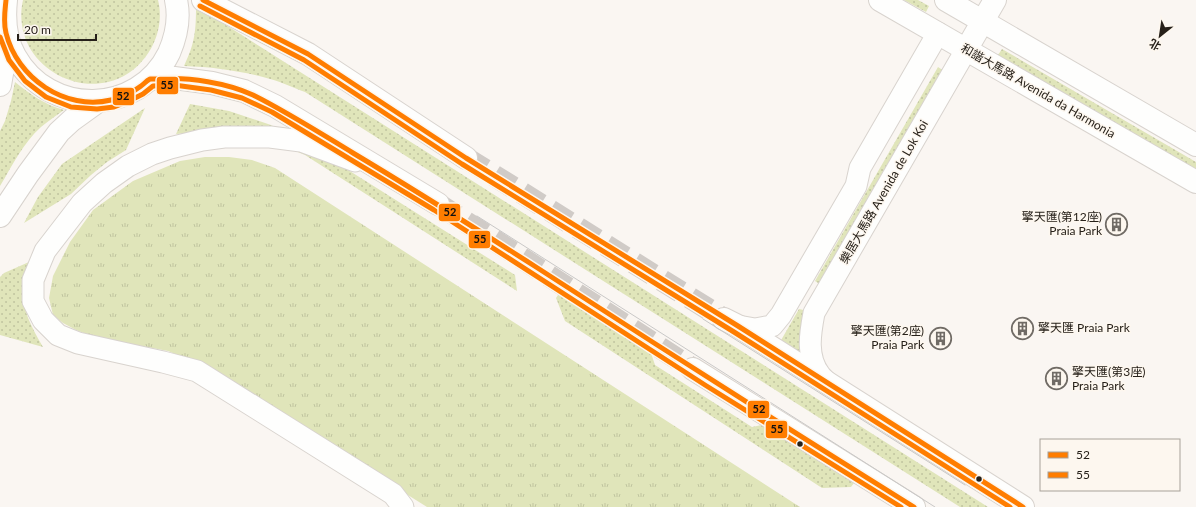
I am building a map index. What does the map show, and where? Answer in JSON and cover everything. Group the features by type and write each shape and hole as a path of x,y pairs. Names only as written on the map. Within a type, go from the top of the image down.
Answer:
{"main road":[{"path":"0,84 4,62 6,33 4,15 6,0"},
{"path":"6,33 15,56 30,76 49,91 72,100 97,102 112,100 139,88 150,79 164,63 174,43 178,22 176,0"},
{"path":"203,0 308,54 466,158"},
{"name":"和諧大馬路 Avenida da Harmonia","path":"880,0 1196,182"},
{"name":"樂居大馬路 Avenida de Lok Koi","path":"966,50 995,0"},
{"path":"938,33 952,2 982,21 1196,145"},
{"path":"150,79 174,78 212,83 244,91 275,106 438,204"},
{"path":"0,216 28,174 59,132 72,120 97,102"},
{"path":"731,323 1023,507"},
{"path":"693,369 914,507"}],"street":[{"path":"731,323 755,329 772,326 781,315 856,186 860,168 938,33"},
{"name":"樂居大馬路 Avenida de Lok Koi","path":"833,386 820,376 811,356 810,334 814,313 966,50"},
{"path":"378,169 301,141 270,137 224,137 202,140 152,154 128,166 104,183 82,203 45,251 33,280 33,301 43,320 58,335 78,343 197,371 393,494 402,507"}],"green space":[{"path":"23,0 158,0 160,13 159,26 150,51 142,62 132,71 121,78 108,82 97,84 75,82 54,73 38,59 31,50 25,38 22,26 21,13"},
{"path":"904,0 918,0 929,6 926,12"},
{"path":"196,6 988,507 960,507 305,92 274,80 249,74 217,68 184,66 191,50 194,37"},
{"path":"1002,49 1196,162 1196,170 998,55"},
{"path":"938,67 944,71 821,285 815,281"},
{"path":"15,82 38,99 64,110 41,127 29,140 18,155 0,186 0,131 5,121"},
{"path":"190,104 229,111 271,125 310,146 515,275 517,291 305,155 271,141 189,133 176,134"},
{"path":"145,108 126,150 107,162 71,194 24,223 38,197 62,164"},
{"path":"205,157 229,157 252,160 275,168 800,507 427,507 207,369 168,351 94,337 76,330 63,323 53,315 49,298 53,276 70,242 93,210 133,181 180,161"},
{"path":"29,262 22,280 23,301 31,324 43,347 0,335 0,277 4,273"},
{"path":"560,292 649,347 655,365 752,427 767,424 852,479 854,483 851,487 822,488 565,321 556,298"},
{"path":"799,309 808,311 806,359 780,342"}],"tunnel":[{"path":"466,158 724,319"},
{"path":"438,204 693,369"}],"tram line":[{"path":"477,216 935,507"},
{"path":"703,319 965,485"}],"transit line":[{"name":"52","path":"6,0 4,16 5,25 6,33 12,49 21,64 32,77 45,88 60,96 94,102 111,100 123,96 150,79 184,79 220,84 253,95 278,108 445,209 724,388 914,507"},
{"name":"52","path":"203,0 308,54 466,158 738,326 1023,507"},
{"name":"55","path":"200,6 304,60 462,164 734,332 1010,507"},
{"name":"55","path":"0,37 9,60 25,81 46,97 71,107 97,109 114,107 143,94 153,86 174,85 211,90 242,98 272,112 434,210 705,385 901,507"}],"place":[{"name":"擎天匯(第12座) Praia Park","path":"1117,224"},
{"name":"擎天匯 Praia Park","path":"1023,328"},
{"name":"擎天匯(第2座) Praia Park","path":"940,338"},
{"name":"擎天匯(第3座) Praia Park","path":"1056,379"}]}
